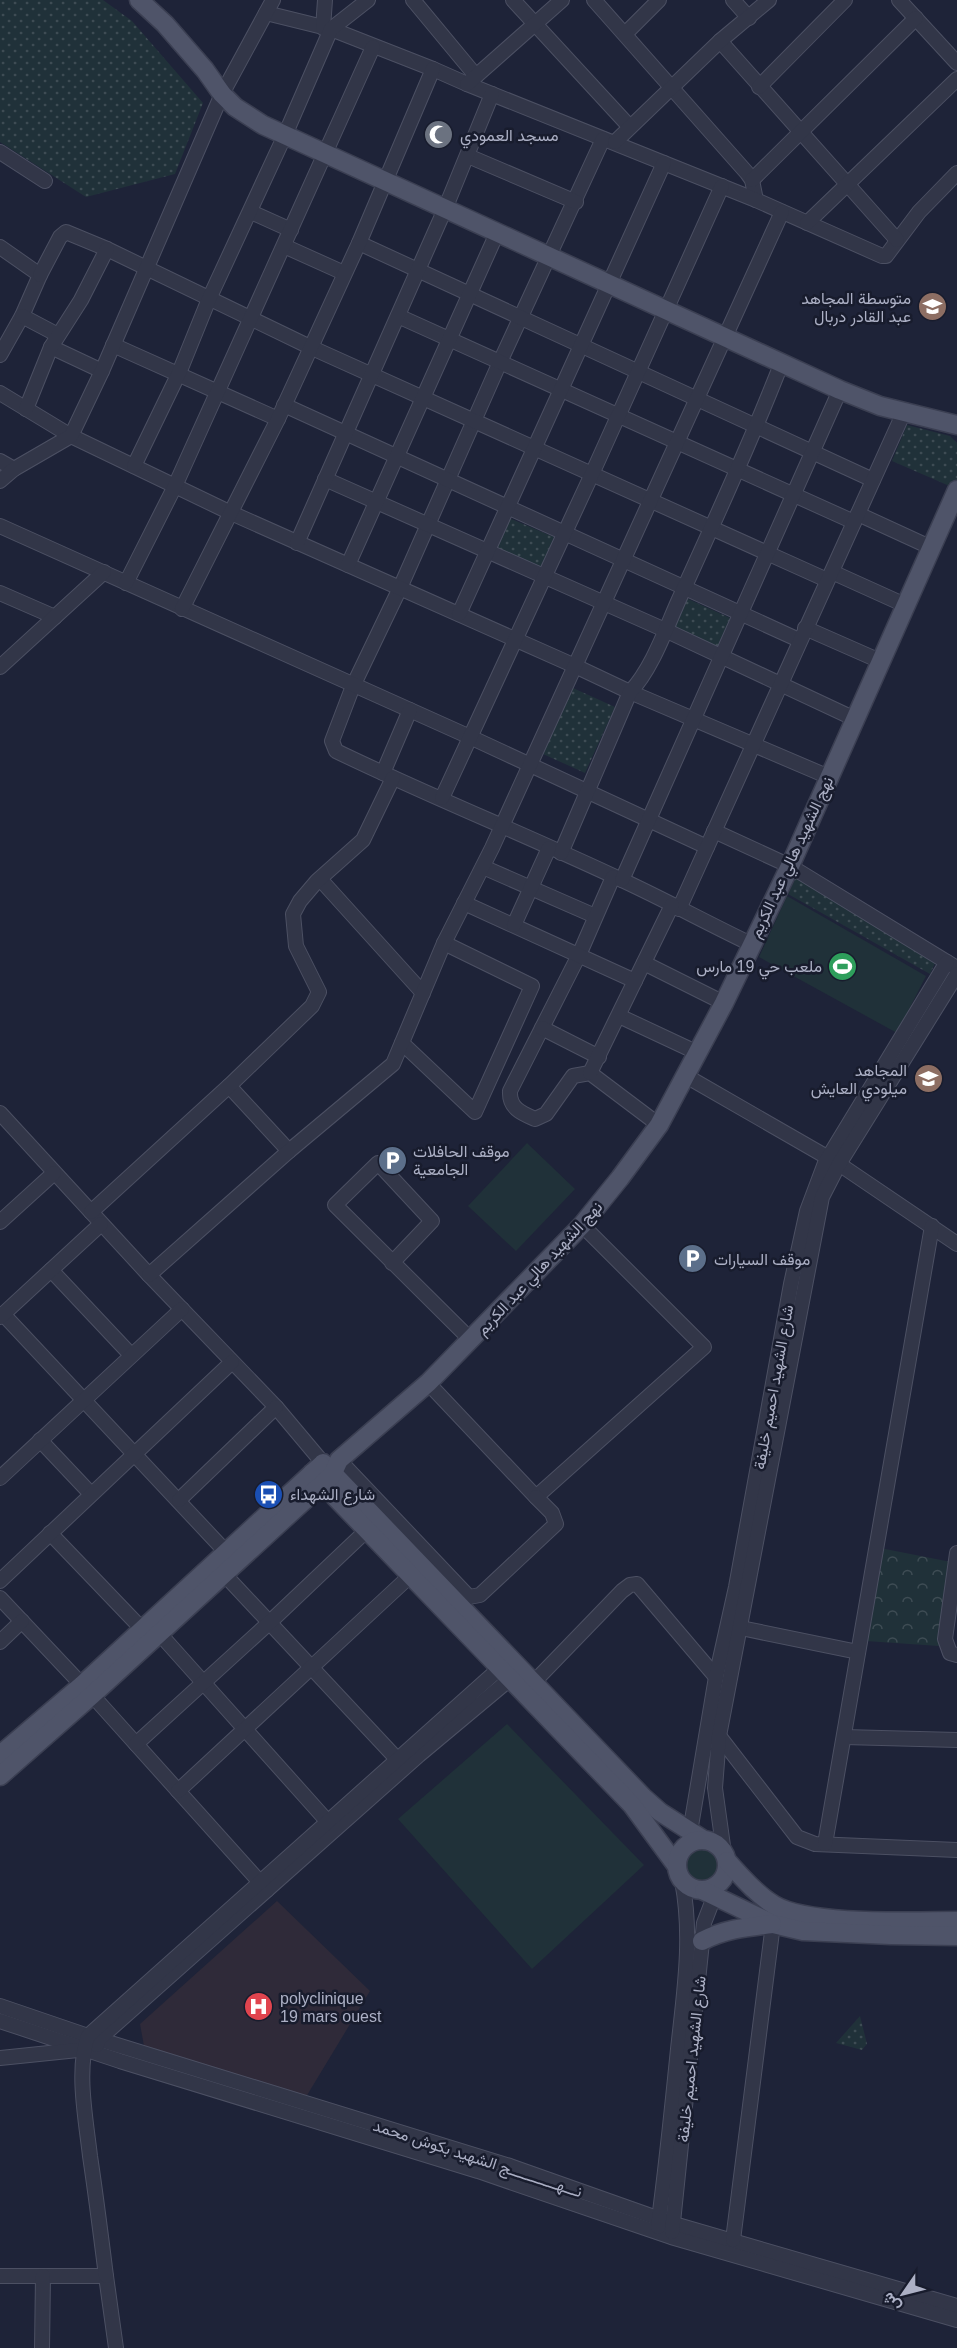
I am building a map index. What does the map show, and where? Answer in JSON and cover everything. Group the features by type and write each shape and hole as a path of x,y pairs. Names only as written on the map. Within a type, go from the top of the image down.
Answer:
{"main road":[{"path":"139,0 165,24 205,70 222,94 249,117 497,234 550,256 840,390 903,412 957,425"},
{"name":"نهج الشهيد هالي عبد الكريم","path":"326,1471 428,1383 582,1225 621,1178 659,1125 724,1003 790,866 957,490"},
{"path":"326,1471 366,1531 632,1805 691,1888 712,1890 773,1924"},
{"path":"0,1776 150,1631 226,1552 326,1471"},
{"path":"150,1631 224,1574 326,1471"},
{"path":"326,1471 644,1797 694,1838 716,1844 768,1900 783,1909 822,1917 890,1921 957,1921"},
{"path":"0,1755 87,1690"},
{"path":"679,1873 678,1857 694,1838"},
{"path":"712,1890 727,1869 726,1857"},
{"path":"702,1941 718,1932 736,1927 773,1924 813,1932 957,1936"}],"street":[{"path":"0,481 14,469 71,436 102,371 222,94 273,0"},
{"path":"134,466 179,373 209,299 285,135 327,29 325,0"},
{"path":"327,29 369,0"},
{"path":"413,0 471,80"},
{"path":"513,0 629,126"},
{"path":"471,80 562,0"},
{"path":"594,0 672,85 752,180 756,200"},
{"path":"625,34 659,0"},
{"path":"734,0 749,18"},
{"path":"751,945 618,879 336,751 332,739 353,686 400,588 520,318 609,140 629,126 720,41 769,0"},
{"path":"759,87 845,0"},
{"path":"899,0 957,63"},
{"path":"266,13 327,29 433,69 471,80 492,94 756,200 882,256 886,256 919,212 957,173"},
{"path":"752,180 916,18"},
{"path":"720,41 897,240"},
{"path":"126,583 175,486 373,47"},
{"path":"182,609 278,419 359,243 433,69"},
{"path":"807,223 957,79"},
{"path":"297,543 446,209 492,94"},
{"path":"0,152 45,182"},
{"path":"468,156 576,202"},
{"path":"459,614 664,162"},
{"path":"442,798 722,186"},
{"path":"251,212 291,230"},
{"path":"149,1275 289,1151 393,1064 444,943 502,826 782,212"},
{"path":"0,355 64,233 107,249 310,347 711,528 768,553 905,605"},
{"path":"348,565 497,234"},
{"path":"359,243 873,480"},
{"path":"284,246 344,273"},
{"path":"0,247 40,275"},
{"path":"26,410 55,341 81,300 107,249"},
{"path":"22,316 55,341 102,371"},
{"path":"398,316 794,496 932,548"},
{"path":"113,345 278,419"},
{"path":"514,925 531,888 588,792 630,692 639,683 665,630 756,428 782,362"},
{"path":"659,1125 590,1073 573,1076 546,1114 535,1119 512,1104 510,1091 579,955 596,916 618,879 648,819 840,390"},
{"path":"0,393 71,436 229,513 516,639 693,720 828,777"},
{"path":"284,405 742,613 880,661"},
{"path":"590,1073 644,963 707,847 903,412"},
{"path":"0,461 14,469"},
{"path":"325,478 665,630 855,719"},
{"path":"0,526 470,737 707,847"},
{"path":"3,661 104,572"},
{"path":"0,593 55,617"},
{"path":"90,1212 229,1086 318,998 319,992 316,984 296,946 293,914 300,901 320,879 363,840 410,710"},
{"path":"714,831 790,866 952,965"},
{"path":"483,867 596,916"},
{"path":"320,879 423,993"},
{"path":"464,903 635,981"},
{"path":"402,1043 475,1112 532,986 444,943"},
{"path":"644,963 724,1003"},
{"name":"شارع الشهيد احميم خليفة","path":"726,1857 715,1788 719,1736 822,1197 834,1161 952,965"},
{"name":"شارع الشهيد احميم خليفة","path":"694,1838 716,1677 738,1576 791,1284 807,1211 822,1171 834,1161 957,974"},
{"path":"619,1016 698,1053"},
{"path":"542,1028 599,1057"},
{"path":"686,1076 834,1161 932,1226 955,1238"},
{"path":"229,1086 289,1151"},
{"path":"0,1113 101,1224 276,1407 326,1471 469,1597 480,1594 556,1524 552,1513 428,1383"},
{"path":"392,1263 432,1221 378,1163 335,1205 392,1263 471,1340"},
{"path":"0,1222 54,1173"},
{"path":"101,1224 1,1316 84,1399 226,1552"},
{"path":"536,1497 704,1347 582,1225"},
{"path":"825,1844 932,1226"},
{"path":"51,1269 131,1355"},
{"path":"0,1477 182,1309"},
{"path":"0,1581 232,1362"},
{"path":"179,1500 276,1407"},
{"path":"40,1440 91,1494"},
{"path":"136,1744 366,1531"},
{"path":"50,1533 204,1682 328,1822"},
{"path":"957,1553 945,1639 950,1653 957,1655"},
{"path":"224,1574 397,1759"},
{"path":"178,1791 310,1666 410,1576"},
{"path":"533,1683 622,1591 630,1585 637,1584 716,1677"},
{"path":"0,1598 87,1690 265,1887"},
{"path":"0,1642 22,1622"},
{"path":"741,1628 858,1652"},
{"path":"265,1887 328,1822 397,1759 505,1674"},
{"path":"116,2348 86,2123 82,2075 91,2044 265,1887 419,1755 505,1674"},
{"path":"719,1736 797,1837 808,1842 825,1844 957,1850"},
{"path":"844,1737 957,1740"},
{"name":"شارع الشهيد احميم خليفة","path":"658,2226 687,1947 688,1922 679,1873"},
{"name":"شارع الشهيد احميم خليفة","path":"673,2230 702,1941 712,1890"},
{"path":"733,2240 773,1924"},
{"name":"نـــهـــــــــــج الشهيد بكوش محمد","path":"0,2006 91,2044"},
{"name":"نـــهـــــــــــج الشهيد بكوش محمد","path":"0,2021 91,2044 510,2166 658,2226 957,2320"},
{"path":"0,2058 91,2044"},
{"name":"نـــهـــــــــــج الشهيد بكوش محمد","path":"673,2230 733,2240 957,2306"},
{"path":"0,2276 106,2276"},
{"path":"42,2348 43,2276"}],"shaded area":[{"name":"polyclinique 19 mars ouest","path":"277,1901 370,1991 306,2097 144,2046 140,2024"}],"green space":[{"path":"0,0 103,0 132,21 203,103 175,174 86,197 0,142"},
{"path":"907,425 950,436 957,443 957,479 954,488 892,461"},
{"path":"509,518 554,537 541,567 496,548"},
{"path":"686,598 730,618 717,648 673,627"},
{"path":"573,688 615,707 585,773 543,754"},
{"path":"797,875 937,959 930,974 788,894"},
{"name":"ملعب حي 19 مارس","path":"787,896 926,976 897,1033 759,957"},
{"path":"527,1143 575,1189 516,1251 468,1206"},
{"path":"880,1548 951,1562 939,1646 866,1641"},
{"path":"507,1724 644,1865 532,1969 398,1819"},
{"path":"703,1849 715,1854 720,1866 715,1878 703,1883 691,1878 686,1866 691,1854"},
{"path":"860,2016 867,2044 862,2050 836,2043"}],"place":[{"name":"مسجد العمودي","path":"439,135"},
{"name":"متوسطة المجاهد عبد القادر دربال","path":"932,307"},
{"name":"ملعب حي 19 مارس","path":"843,966"},
{"name":"المجاهد ميلودي العايش","path":"928,1079"},
{"name":"موقف الحافلات الجامعية","path":"392,1160"},
{"name":"موقف السيارات","path":"693,1259"},
{"name":"شارع الشهداء","path":"269,1494"},
{"name":"polyclinique 19 mars ouest","path":"259,2007"}]}
